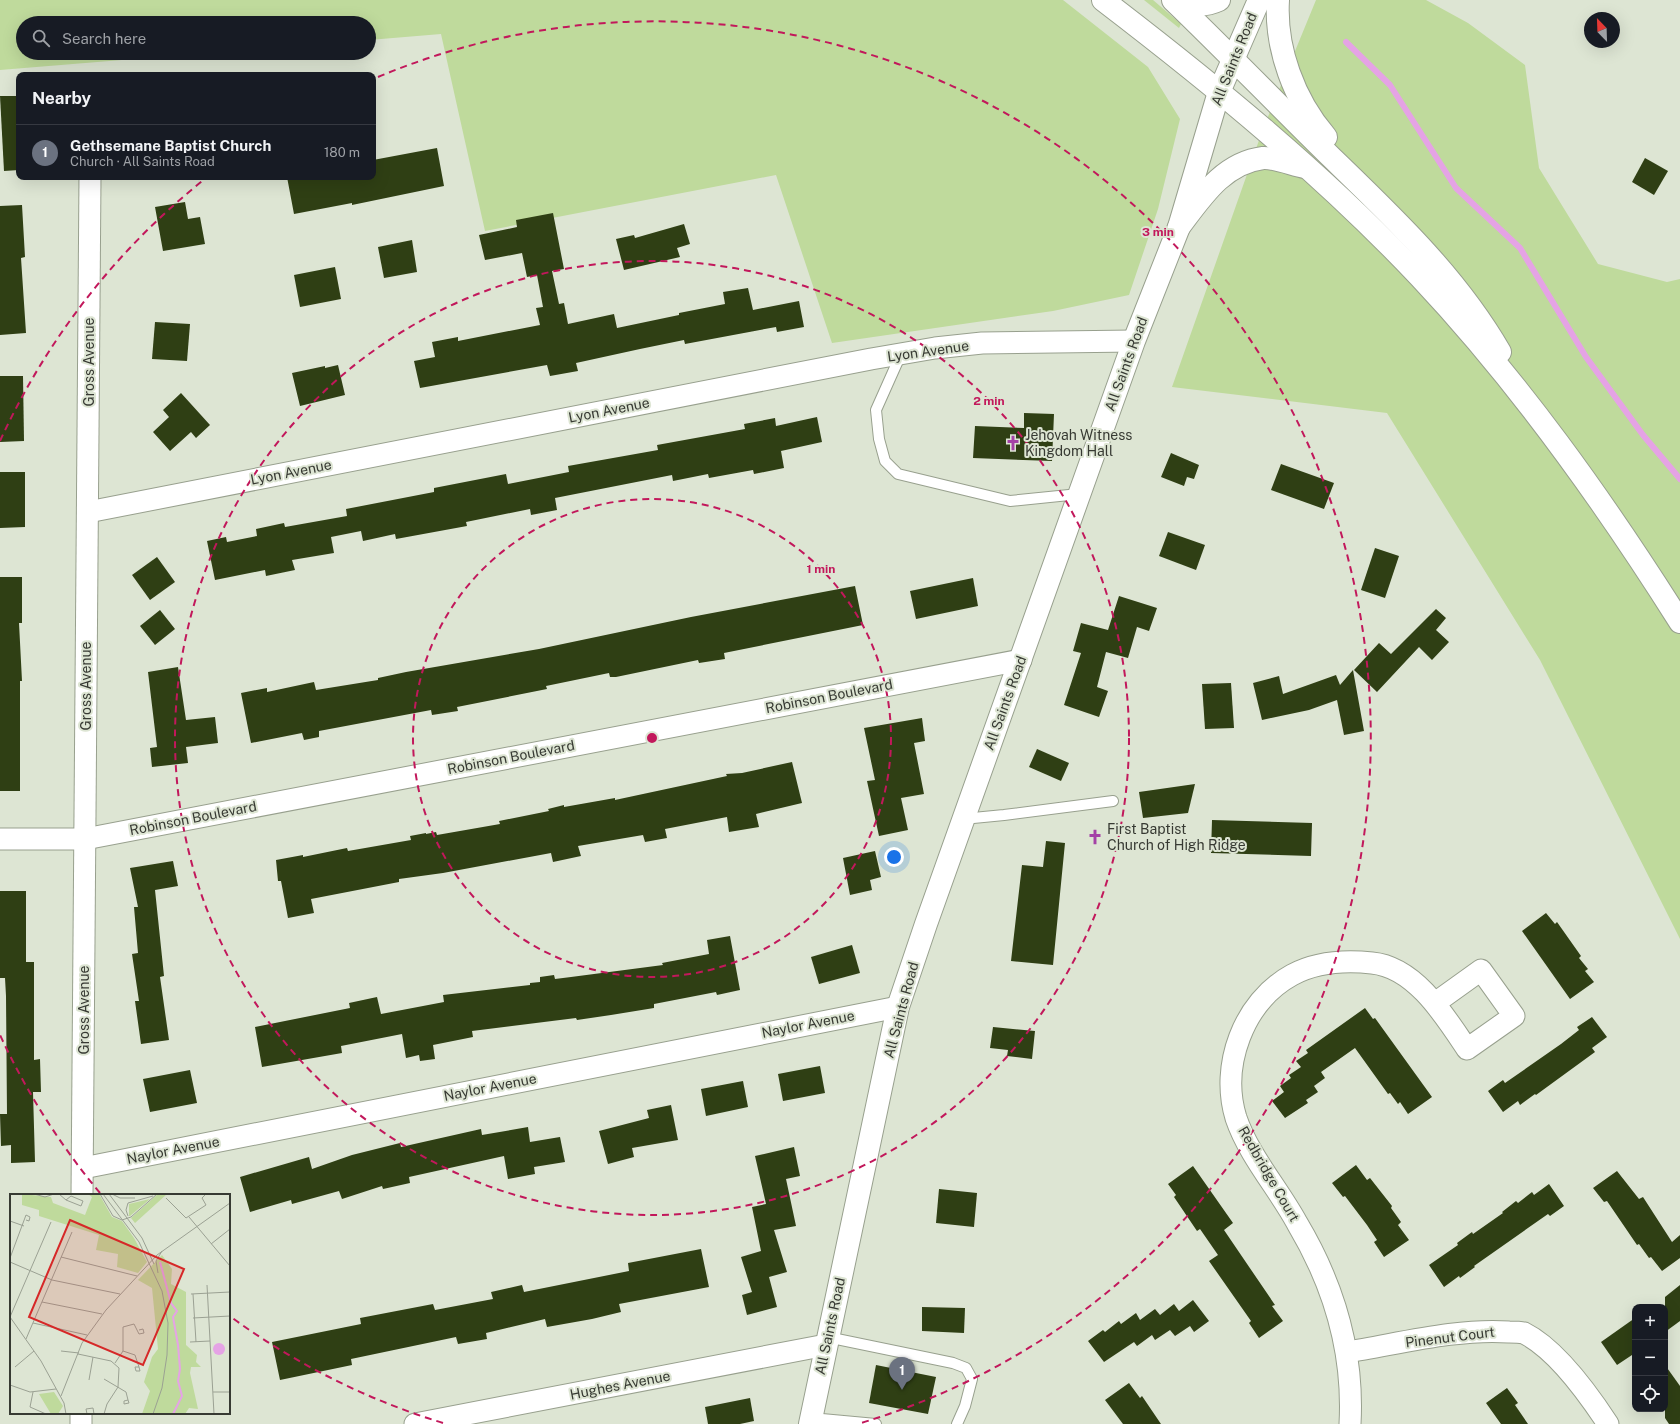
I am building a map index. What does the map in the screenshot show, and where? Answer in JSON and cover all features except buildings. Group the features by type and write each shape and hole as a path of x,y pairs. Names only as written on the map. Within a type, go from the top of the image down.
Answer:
{"main road":[{"path":"1103,0 1166,48 1306,167 1419,276 1466,328 1527,400 1620,531 1680,622"},
{"path":"1173,0 1402,226"},
{"path":"1177,0 1193,5 1211,3 1219,0"},
{"name":"All Saints Road","path":"811,1421 826,1341 898,1007 963,819 1134,341 1179,227 1219,92 1259,0"},
{"path":"1278,0 1277,19 1282,51 1291,79 1321,132 1447,276 1484,326 1527,400"},
{"path":"1179,227 1205,192 1233,167 1264,158 1306,167"}],"street":[{"name":"Gross Avenue","path":"82,1194 90,180"},
{"name":"Lyon Avenue","path":"88,512 901,354 982,343 1134,341"},
{"name":"Robinson Boulevard","path":"0,839 85,839 1021,660"},
{"name":"Redbridge Court","path":"1350,1424 1347,1352 1339,1314 1321,1268 1298,1223 1251,1149 1236,1117 1230,1082 1233,1053 1246,1022 1264,998 1291,976 1323,964 1347,961 1375,963 1391,968 1406,976 1435,1003"},
{"name":"Naylor Avenue","path":"83,1168 898,1007"},
{"name":"Pinenut Court","path":"1347,1352 1492,1330 1523,1333 1542,1345 1563,1366 1588,1394 1608,1424"},
{"name":"Hughes Avenue","path":"415,1424 826,1341"}],"lane":[{"path":"901,354 876,410 878,439 885,461 898,474 1010,501 1079,494"},
{"path":"963,819 1113,801"},
{"path":"826,1341 953,1363 966,1368 972,1379 965,1406 957,1424"},
{"path":"811,1421 876,1424"}],"green space":[{"path":"0,0 1063,0 1148,67 1180,119 1158,209 1129,295 1053,311 832,343 776,175 485,231 441,34 376,39 376,16 16,16 16,60 122,60 0,70"},
{"path":"1144,0 1153,0 1181,24 1179,28"},
{"path":"1316,0 1426,0 1468,23 1525,65 1539,168 1598,264 1667,282 1680,279 1680,939 1540,660 1387,413 1172,387 1263,129"}],"waterway":[{"path":"1346,42 1390,85 1456,188 1520,248 1586,357 1643,435 1680,479"}],"place":[{"name":"Jehovah Witness Kingdom Hall","path":"1013,443"},
{"name":"First Baptist Church of High Ridge","path":"1095,837"},
{"name":"Gethsemane Baptist Church","path":"902,1390"}]}
